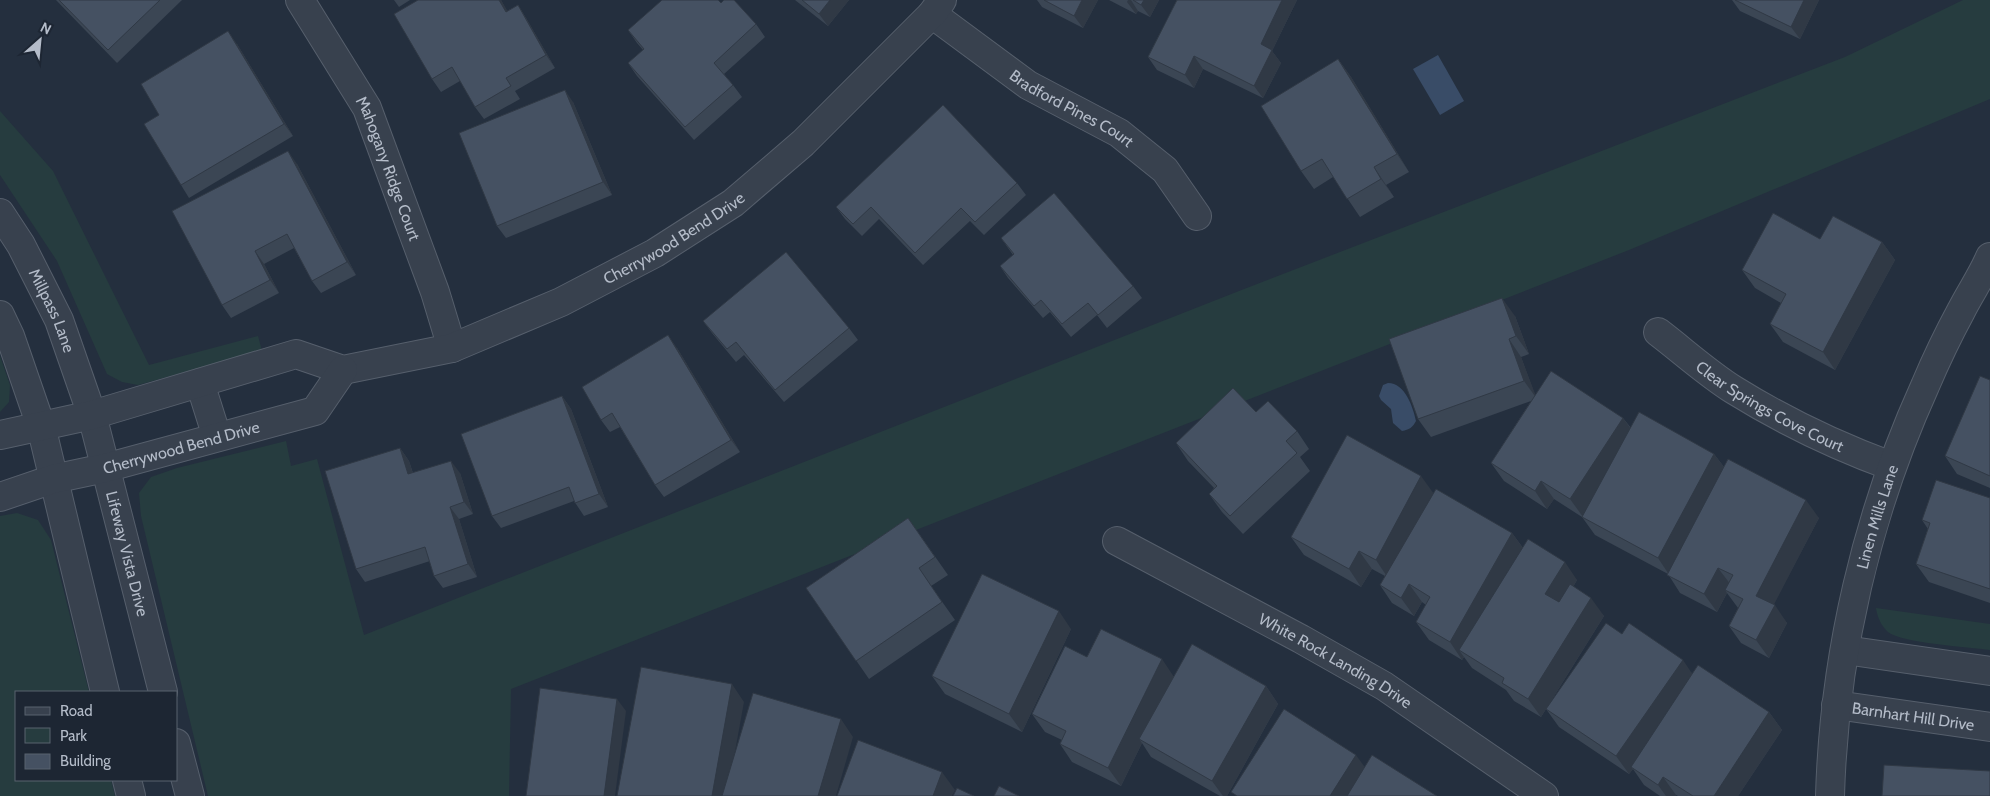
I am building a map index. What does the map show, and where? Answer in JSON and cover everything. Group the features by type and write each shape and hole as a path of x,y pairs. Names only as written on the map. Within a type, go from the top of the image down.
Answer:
{"street":[{"name":"Mahogany Ridge Court","path":"300,0 366,108 435,292 452,348"},
{"name":"Cherrywood Bend Drive","path":"0,496 53,480 105,468 314,411 343,370 452,348 561,302 655,253 732,203 803,143 937,7"},
{"name":"Bradford Pines Court","path":"937,7 1028,85 1119,133 1165,170 1197,216"},
{"name":"Millpass Lane","path":"0,213 21,245 59,320 92,415"},
{"name":"Linen Mills Lane","path":"1830,796 1836,705 1845,650 1863,563 1891,466 1925,386 1961,311 1990,257"},
{"path":"0,315 10,336 41,426 105,691"},
{"name":"Clear Springs Cove Court","path":"1658,332 1732,389 1790,423 1850,451 1891,466"},
{"path":"0,435 92,415 296,354 343,370"},
{"path":"200,383 218,437"},
{"name":"Lifeway Vista Drive","path":"92,415 163,691"},
{"name":"White Rock Landing Drive","path":"1116,541 1301,639 1384,686 1544,796"},
{"path":"1845,650 1990,671"},
{"name":"Barnhart Hill Drive","path":"1836,705 1990,727"},
{"path":"178,751 190,796"},
{"path":"127,781 131,796"}],"green space":[{"path":"1963,0 1990,0 1990,99 1629,250 511,689 509,796 208,796 141,516 139,493 151,477 177,468 286,441 291,466 317,459 364,635 1239,291 1845,57"},
{"path":"0,111 53,171 149,365 258,336 262,351 138,385 122,382 107,374 57,261 0,175"},
{"path":"0,356 10,385 9,402 0,412"},
{"path":"17,513 38,520 51,540 89,691 15,691 15,781 111,781 115,796 0,796 0,516"},
{"path":"1876,608 1990,624 1990,650 1920,642 1895,636 1883,627 1878,618"}],"water":[{"path":"1438,55 1464,101 1440,115 1413,69"},
{"path":"1388,383 1394,384 1404,391 1413,409 1416,421 1407,430 1402,431 1393,423 1391,409 1379,396 1383,385"}],"building":[{"path":"59,0 160,0 108,50"},
{"path":"418,0 499,0 506,12 518,5 546,55 506,78 511,86 475,107 452,67 432,79 394,14"},
{"path":"662,0 718,0 721,3 724,0 734,0 756,24 714,63 733,85 685,127 628,63 644,49 628,30"},
{"path":"802,0 830,0 819,14"},
{"path":"1044,0 1082,0 1074,16"},
{"path":"1133,0 1144,0 1141,5"},
{"path":"1177,0 1282,0 1261,44 1272,50 1254,86 1194,56 1185,75 1148,57"},
{"path":"1735,0 1804,0 1791,27"},
{"path":"228,31 284,124 181,185 144,124 159,115 141,84"},
{"path":"1338,59 1397,154 1374,167 1381,179 1347,199 1322,159 1301,171 1261,106"},
{"path":"565,90 603,182 497,226 459,133"},
{"path":"943,105 1017,183 975,222 961,208 915,253 871,207 853,224 836,207"},
{"path":"288,151 347,262 312,281 287,234 255,251 270,280 222,305 172,211"},
{"path":"1054,193 1133,286 1098,315 1088,303 1062,324 1041,300 1034,306 1000,266 1014,254 1001,238"},
{"path":"1773,213 1820,239 1833,216 1882,242 1823,352 1770,324 1786,294 1742,270"},
{"path":"786,252 849,328 775,390 736,342 727,349 703,321"},
{"path":"1502,298 1516,336 1509,339 1524,381 1418,419 1389,339"},
{"path":"668,335 731,440 655,485 612,413 601,420 582,387"},
{"path":"1551,371 1623,418 1570,499 1541,481 1535,491 1491,463"},
{"path":"1980,376 1990,380 1990,476 1945,456"},
{"path":"1233,388 1256,412 1268,401 1297,431 1286,441 1297,453 1230,516 1209,494 1217,486 1176,443"},
{"path":"562,396 599,494 575,503 569,487 492,516 461,434"},
{"path":"1639,412 1714,454 1658,558 1582,517"},
{"path":"1347,435 1421,476 1376,560 1359,551 1349,569 1291,537"},
{"path":"400,448 408,474 451,461 464,502 450,507 468,564 434,576 425,547 356,569 325,471"},
{"path":"1728,459 1806,500 1756,596 1775,605 1756,640 1729,626 1743,599 1725,590 1733,575 1718,568 1704,594 1667,575"},
{"path":"1936,480 1990,498 1990,589 1916,564 1930,523 1922,520"},
{"path":"1436,489 1512,533 1450,642 1416,622 1430,597 1409,584 1401,598 1380,585"},
{"path":"908,518 935,557 919,568 942,602 856,661 806,588"},
{"path":"1528,539 1565,562 1545,594 1559,602 1570,584 1591,598 1528,699 1502,683 1504,678 1459,650"},
{"path":"982,574 1059,611 1009,714 932,676"},
{"path":"1606,623 1622,634 1629,623 1683,660 1616,756 1546,709"},
{"path":"1101,629 1162,659 1108,768 1060,744 1066,731 1032,714 1065,646 1087,657"},
{"path":"1192,644 1266,686 1212,781 1139,739"},
{"path":"1698,665 1769,712 1714,796 1693,796 1663,777 1658,785 1631,767"},
{"path":"641,667 732,684 712,796 617,796"},
{"path":"540,688 617,699 604,796 526,796"},
{"path":"753,693 841,719 818,796 722,796"},
{"path":"1284,709 1356,755 1330,796 1237,796 1231,792"},
{"path":"858,740 942,772 933,796 837,796"},
{"path":"1372,755 1437,796 1347,796"},
{"path":"1884,765 1990,771 1990,796 1882,796"},
{"path":"999,786 1019,796 994,796"},
{"path":"957,788 974,796 953,796"}]}
